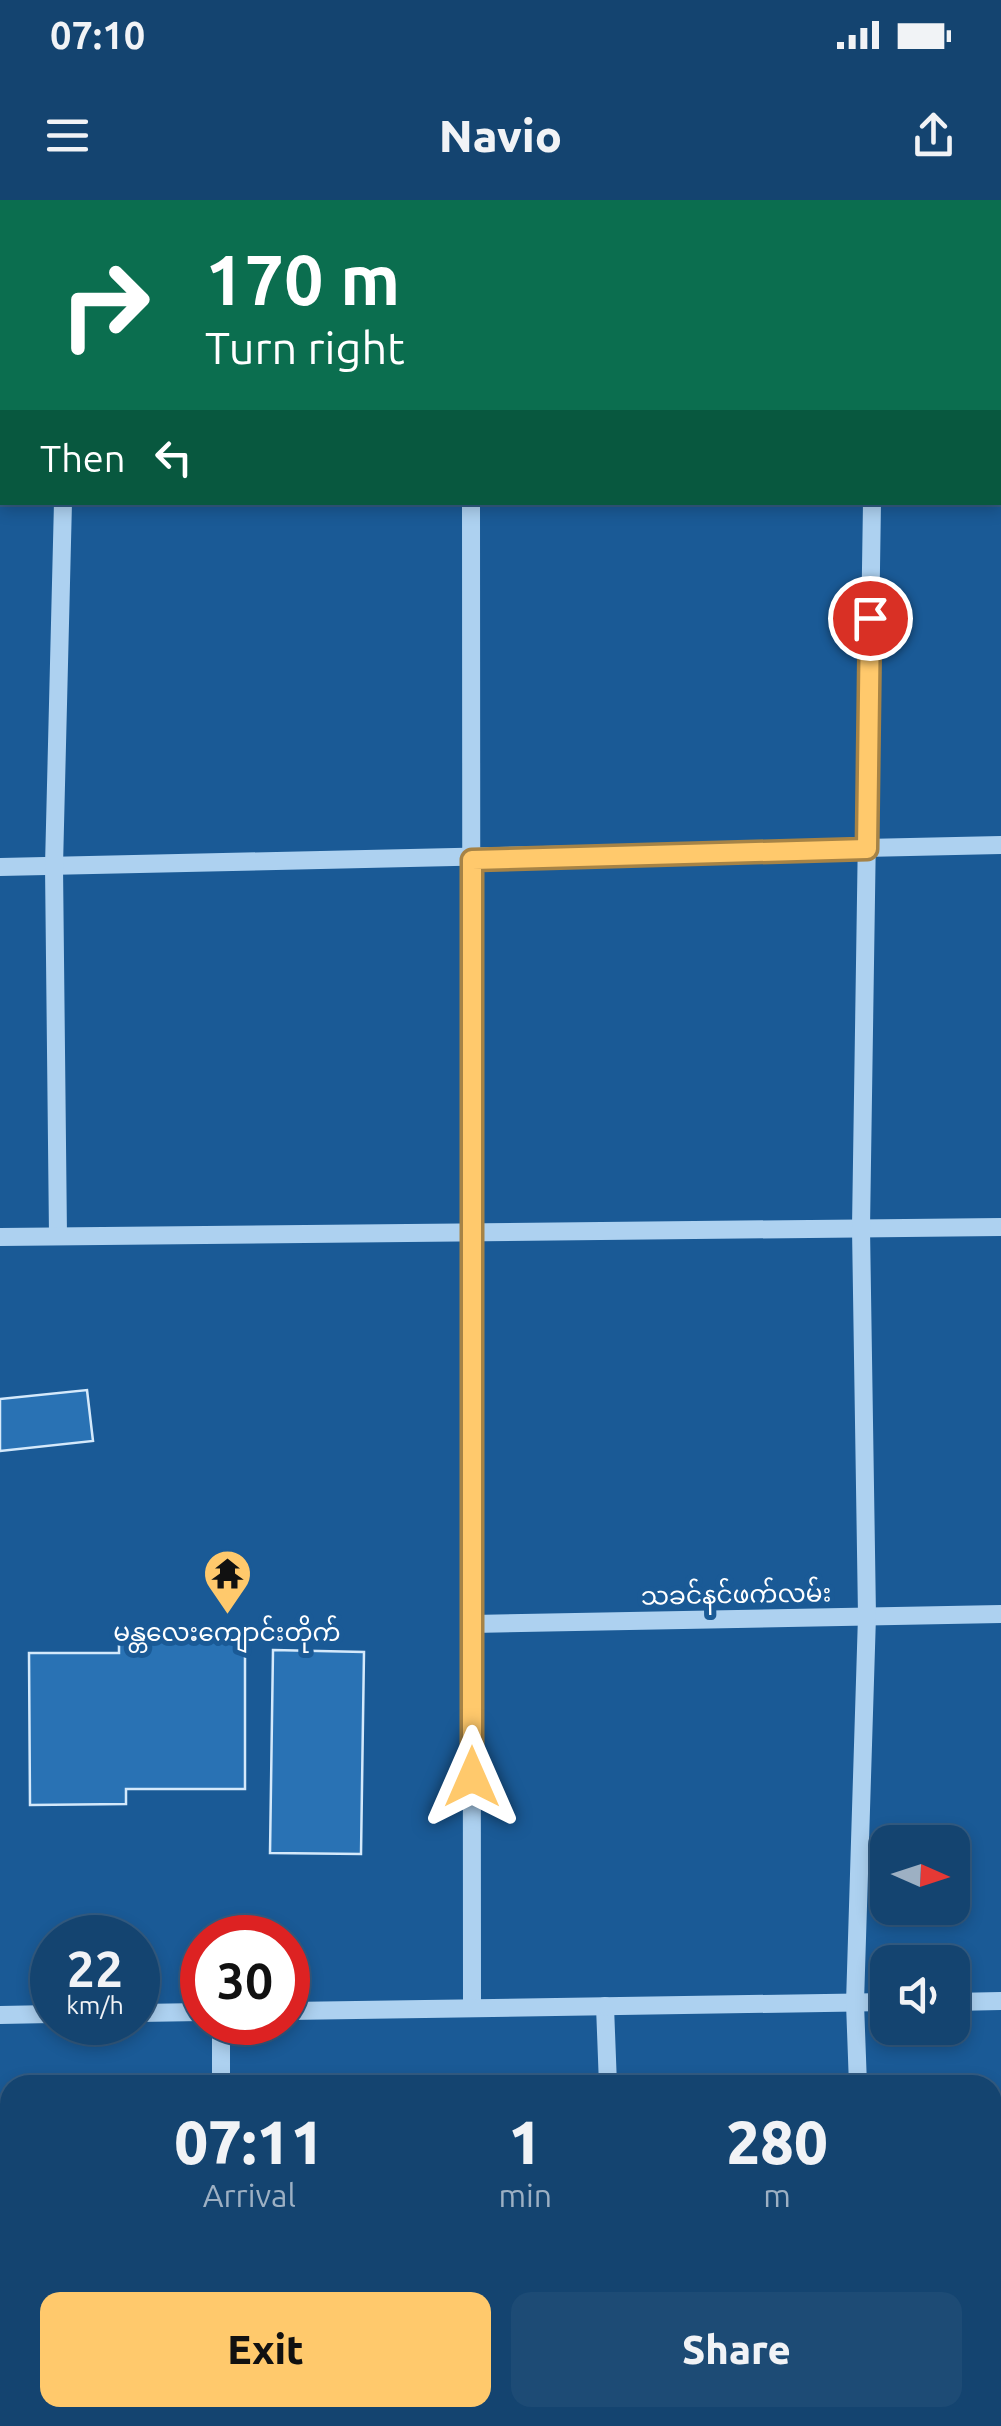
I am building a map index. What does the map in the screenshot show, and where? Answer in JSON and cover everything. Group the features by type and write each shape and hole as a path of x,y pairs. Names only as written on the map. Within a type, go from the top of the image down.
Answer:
{"street":[{"path":"58,1236 54,866 63,505"},
{"path":"470,505 474,1230 472,2008"},
{"path":"858,2075 855,2003 866,1616 861,1228 872,505"},
{"path":"0,867 472,860 1001,845"},
{"path":"0,1237 1001,1227"},
{"name":"သခင်နင်ဖက်လမ်း","path":"472,1624 1001,1614"},
{"path":"970,2002 1001,2001"},
{"path":"310,2011 870,2003"},
{"path":"605,2006 608,2075"},
{"path":"0,2015 30,2014"},
{"path":"221,2045 221,2075"}],"building":[{"path":"87,1390 93,1441 0,1451 0,1399"},
{"path":"245,1638 245,1789 126,1789 126,1804 30,1805 29,1653 119,1653 119,1639"},
{"path":"273,1650 364,1652 361,1854 270,1853"}],"place":[{"name":"မန္တလေးကျောင်းတိုက်","path":"227,1616"}],"route":[{"path":"472,1777 472,860 867,849 870,618"}]}
